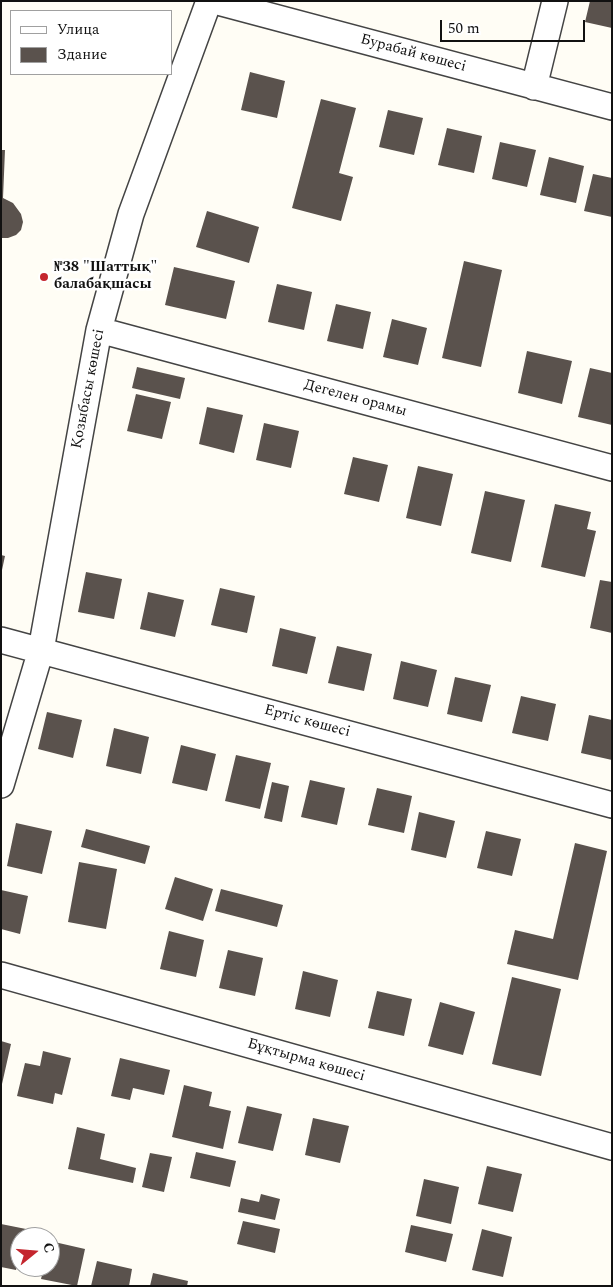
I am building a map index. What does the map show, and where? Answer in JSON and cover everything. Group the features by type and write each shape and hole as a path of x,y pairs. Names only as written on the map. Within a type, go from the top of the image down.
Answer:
{"street":[{"name":"Қозыбасы көшесі","path":"1,785 42,650 99,330 131,214 209,1"},
{"name":"Бурабай көшесі","path":"214,1 612,107"},
{"path":"534,87 555,1"},
{"name":"Дегелен орамы","path":"99,330 612,468"},
{"name":"Ертіс көшесі","path":"1,640 612,805"},
{"name":"Бұқтырма көшесі","path":"1,975 612,1148"}],"building":[{"path":"590,1 612,1 612,28 585,22"},
{"path":"250,72 285,81 277,118 241,110"},
{"path":"321,99 356,108 339,173 353,177 341,221 292,208"},
{"path":"388,110 423,118 414,155 379,147"},
{"path":"447,128 482,136 474,173 438,165"},
{"path":"500,142 536,150 527,187 492,179"},
{"path":"1,150 5,150 3,198 13,203 21,214 23,222 21,230 16,235 8,238 1,238"},
{"path":"549,157 584,166 576,203 540,195"},
{"path":"593,174 612,178 612,217 584,211"},
{"path":"207,211 259,227 249,263 196,247"},
{"path":"464,261 502,270 481,367 442,358"},
{"path":"174,267 235,281 226,319 165,305"},
{"path":"277,284 312,292 304,330 268,322"},
{"path":"336,304 371,312 363,349 327,341"},
{"path":"392,319 427,328 418,365 383,357"},
{"path":"527,351 572,361 562,404 518,393"},
{"path":"137,367 185,378 180,399 132,388"},
{"path":"590,368 612,373 612,425 578,417"},
{"path":"136,394 171,402 162,439 127,431"},
{"path":"207,407 243,415 234,453 199,444"},
{"path":"264,423 299,431 291,468 256,460"},
{"path":"353,457 388,465 379,502 344,494"},
{"path":"418,466 453,474 441,526 406,518"},
{"path":"485,491 525,500 511,562 471,553"},
{"path":"555,504 591,512 587,529 596,531 585,577 541,567"},
{"path":"1,555 5,556 2,570 1,570"},
{"path":"86,572 122,579 114,619 78,612"},
{"path":"600,580 612,582 612,633 590,628"},
{"path":"220,588 255,596 247,633 211,625"},
{"path":"148,592 184,600 175,637 140,629"},
{"path":"280,628 316,637 307,674 272,666"},
{"path":"337,646 372,654 364,691 328,683"},
{"path":"401,661 437,670 428,707 393,699"},
{"path":"455,677 491,685 482,722 447,714"},
{"path":"521,696 556,704 548,741 512,733"},
{"path":"47,712 82,720 73,758 38,749"},
{"path":"589,715 612,720 612,760 581,753"},
{"path":"114,728 149,737 141,774 106,766"},
{"path":"181,745 216,754 207,791 172,783"},
{"path":"236,755 271,763 260,809 225,801"},
{"path":"310,780 345,788 337,825 301,817"},
{"path":"272,782 289,786 282,822 264,818"},
{"path":"377,788 412,796 404,833 368,825"},
{"path":"419,812 455,821 446,858 411,850"},
{"path":"16,823 52,831 42,874 7,866"},
{"path":"86,829 150,846 145,864 81,847"},
{"path":"486,831 521,839 512,876 477,868"},
{"path":"575,843 607,851 578,980 507,964 515,930 553,939"},
{"path":"79,862 117,869 106,929 68,922"},
{"path":"175,877 213,889 203,921 165,909"},
{"path":"221,889 283,905 277,927 215,911"},
{"path":"1,890 28,896 20,934 1,929"},
{"path":"169,931 204,940 196,977 160,969"},
{"path":"228,950 263,958 255,996 219,988"},
{"path":"303,971 338,980 330,1017 295,1009"},
{"path":"512,977 561,989 541,1076 492,1064"},
{"path":"377,991 412,999 404,1036 368,1028"},
{"path":"440,1002 475,1012 463,1055 428,1046"},
{"path":"1,1041 11,1044 2,1084 1,1083"},
{"path":"43,1051 71,1058 62,1095 55,1093 53,1104 17,1096 25,1063 40,1066"},
{"path":"120,1058 170,1070 164,1095 133,1088 130,1100 111,1096"},
{"path":"184,1085 212,1092 209,1106 231,1111 223,1149 172,1137"},
{"path":"247,1106 282,1114 273,1151 238,1143"},
{"path":"313,1118 349,1126 340,1163 305,1155"},
{"path":"77,1127 105,1134 100,1159 136,1168 133,1183 68,1169"},
{"path":"196,1152 236,1161 230,1187 190,1178"},
{"path":"150,1153 172,1157 164,1192 142,1187"},
{"path":"487,1166 522,1174 513,1212 478,1204"},
{"path":"424,1179 459,1187 451,1224 416,1216"},
{"path":"261,1194 280,1199 275,1220 238,1212 241,1198 259,1202"},
{"path":"243,1221 280,1229 275,1253 237,1244"},
{"path":"1,1224 16,1227 10,1227 10,1269 1,1267"},
{"path":"411,1225 453,1234 446,1262 405,1252"},
{"path":"482,1229 512,1237 503,1277 472,1270"},
{"path":"60,1243 85,1249 77,1286 41,1279 42,1277 60,1277"},
{"path":"97,1261 132,1269 129,1286 91,1286"},
{"path":"153,1273 188,1281 187,1286 150,1286"}],"place":[{"name":"№38 \"Шаттық\" балабақшасы","path":"44,277"}]}
